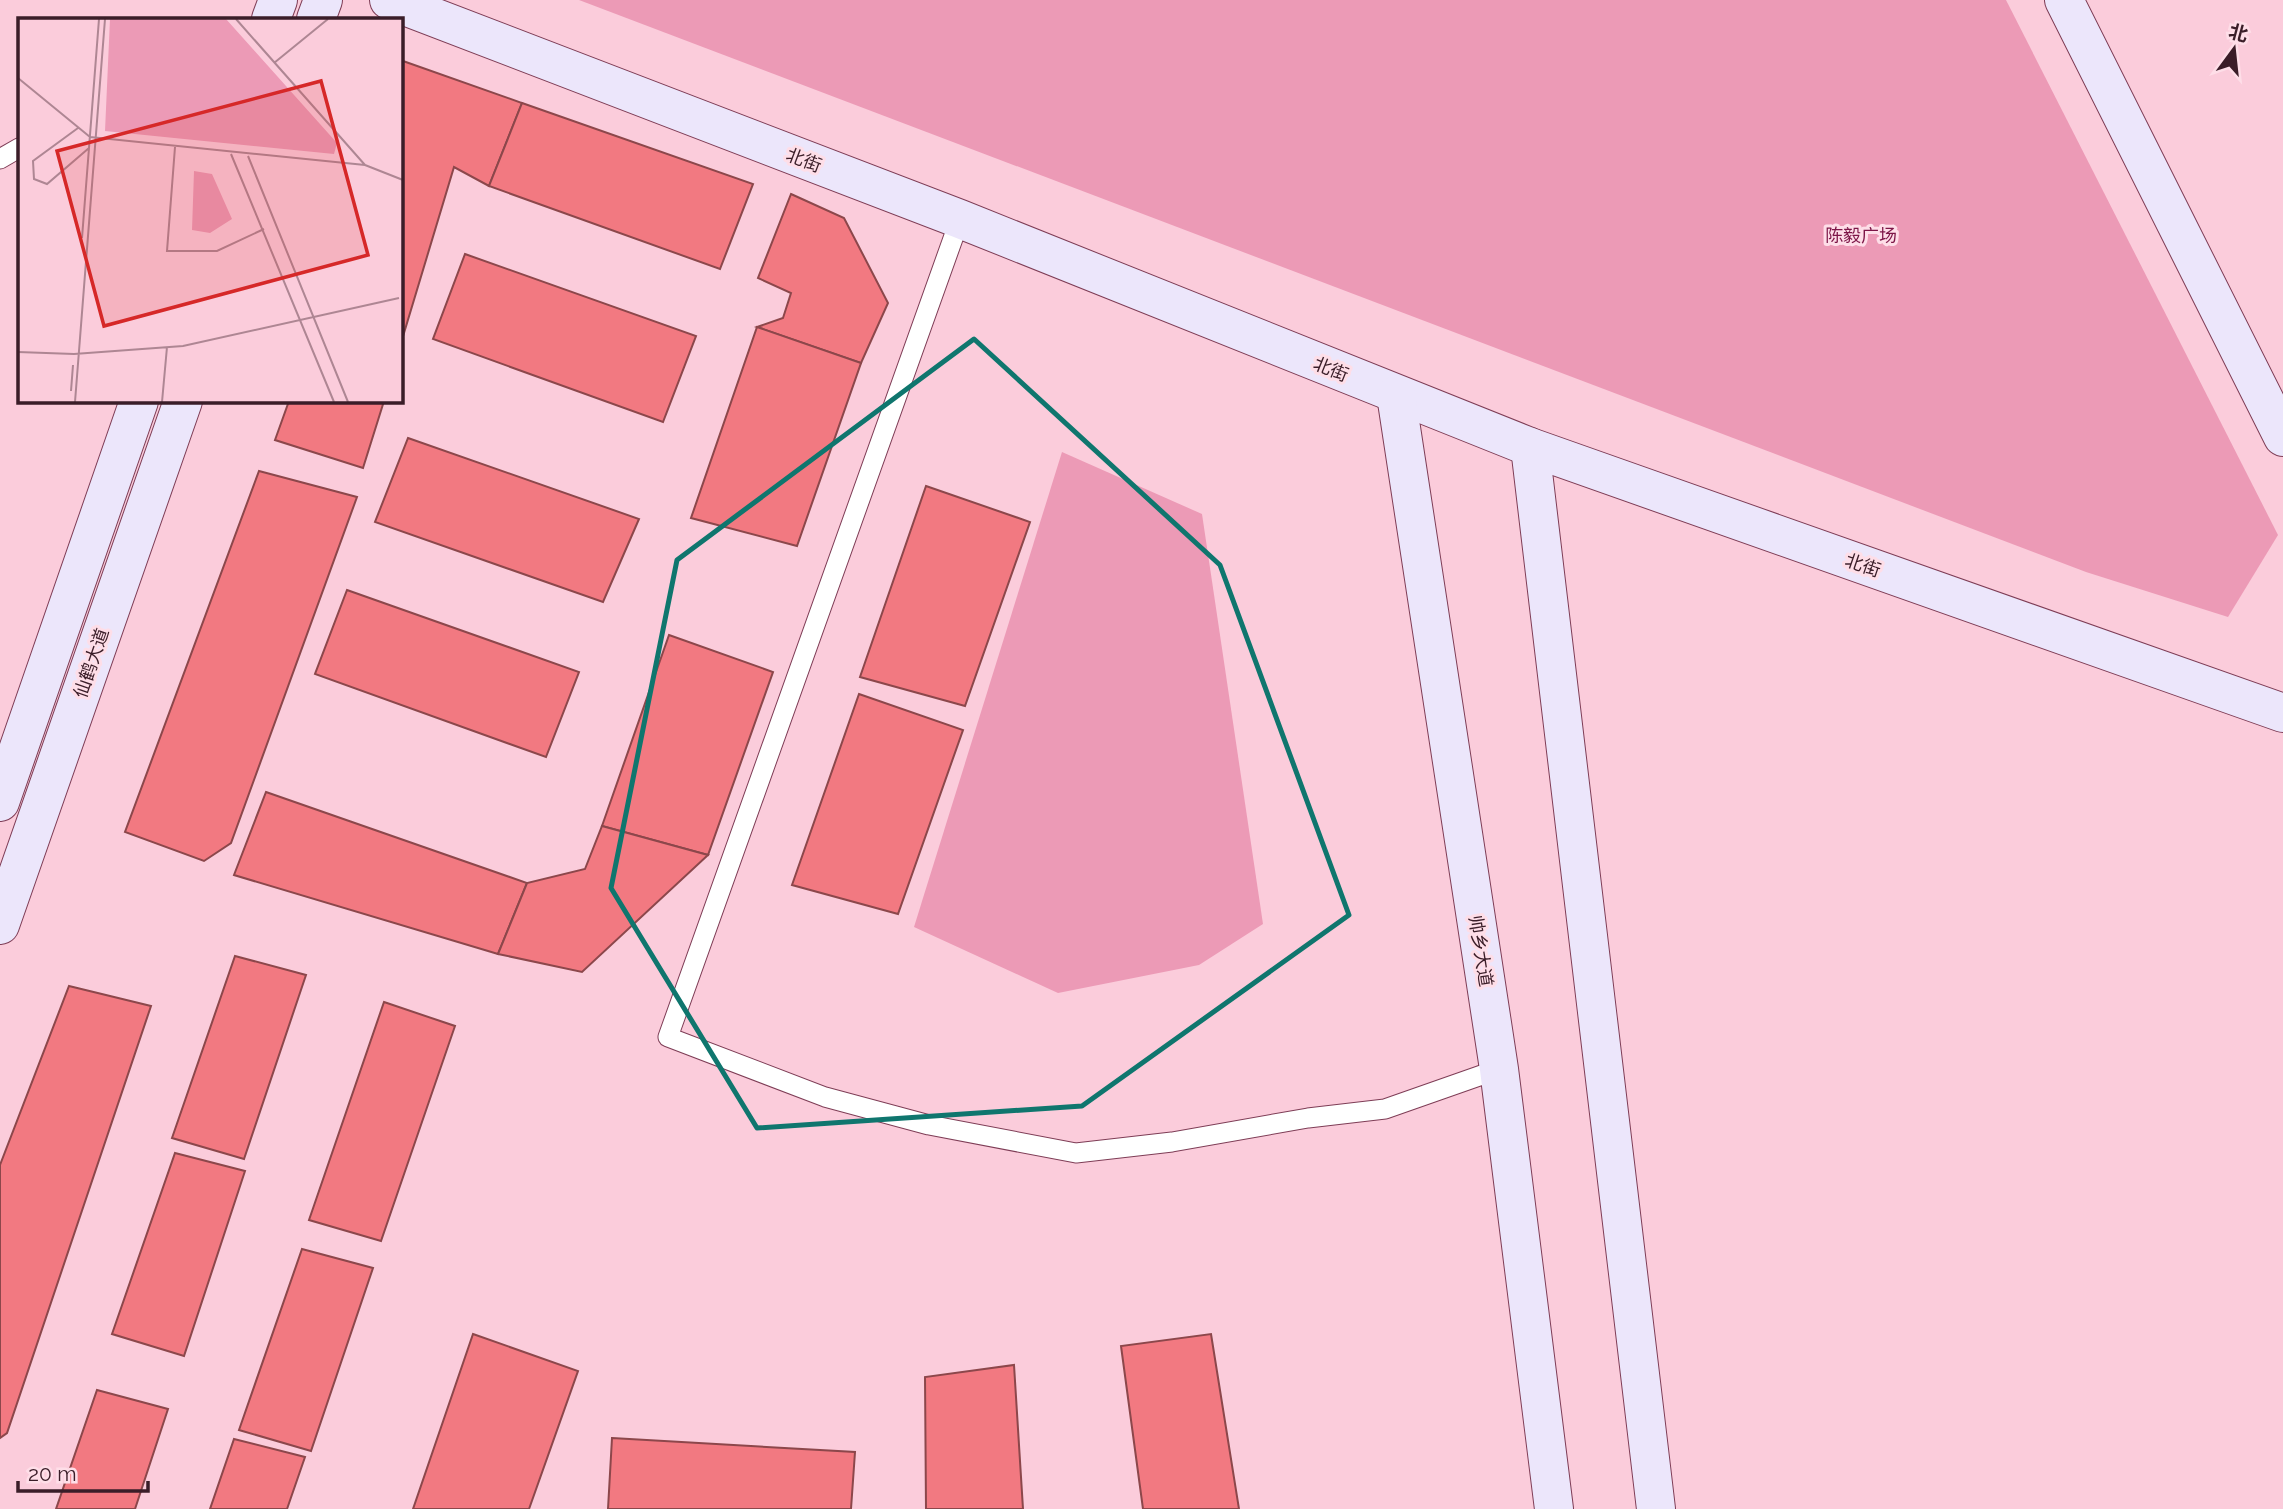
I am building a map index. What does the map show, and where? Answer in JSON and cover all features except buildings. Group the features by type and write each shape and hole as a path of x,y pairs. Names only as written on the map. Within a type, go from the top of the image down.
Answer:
{"main road":[{"path":"271,18 278,0"},
{"path":"316,18 323,0"},
{"name":"北街","path":"389,0 960,219 1530,447 2283,713"},
{"path":"2064,0 2283,437"},
{"name":"帅乡大道","path":"1396,395 1499,1069 1554,1509"},
{"path":"0,802 139,402"},
{"name":"仙鹤大道","path":"0,925 183,402"},
{"path":"1530,447 1656,1509"}],"lane":[{"path":"0,159 18,149"},
{"path":"960,219 668,1037 825,1097 929,1125 1076,1153 1172,1142 1308,1118 1385,1109 1499,1069"}],"highlighted area":[{"path":"974,339 1220,565 1349,915 1082,1106 757,1128 611,888 677,560"}],"green space":[{"name":"陈毅广场","path":"579,0 2006,0 2278,535 2228,617 2086,572"},
{"path":"1062,452 1202,514 1263,924 1199,965 1058,993 914,927"}]}
